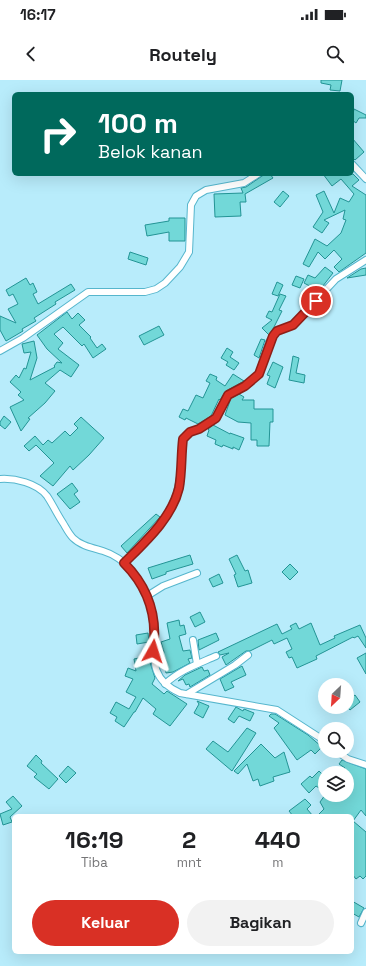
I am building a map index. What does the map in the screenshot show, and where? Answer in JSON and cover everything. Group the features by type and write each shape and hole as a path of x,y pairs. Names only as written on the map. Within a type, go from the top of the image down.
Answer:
{"street":[{"path":"354,166 366,179"},
{"path":"0,351 23,338 88,292 145,292 156,289 165,283 180,266 189,252 191,205 196,196 206,190 244,183 255,176"},
{"path":"124,563 143,544 173,505 179,487 183,439 186,435 216,418 228,395 245,386 259,374 269,342 277,331 293,325 336,279 366,260"},
{"path":"0,479 18,480 39,489 47,496 72,538 83,545 114,556 124,563 139,581 147,596 154,620 154,663 157,674 165,684 174,690 187,694 277,710 318,736"},
{"path":"147,596 163,586 197,574"},
{"path":"193,640 197,664"},
{"path":"187,694 235,665 248,655"},
{"path":"165,684 174,676 216,656"},
{"path":"346,758 366,765"},
{"path":"361,923 366,912"}],"building":[{"path":"321,80 342,80 340,91 330,90 331,85 321,83"},
{"path":"354,109 366,115 366,118 359,118 356,123 354,122"},
{"path":"354,140 364,152 355,160 354,159"},
{"path":"354,175 359,180 352,186 366,195 366,253 339,272 334,267 342,259 334,250 325,259 318,252 309,267 303,264 315,239 327,246 341,233 346,220 343,219 345,210 324,220 329,223 322,233 313,227 323,212 316,195 324,191 334,213 340,198 349,202 354,194 341,179 332,186 324,176"},
{"path":"262,176 272,176 273,178 245,194 246,202 240,202 241,216 215,217 214,194 243,193 241,188 246,187"},
{"path":"283,191 289,196 280,207 274,202"},
{"path":"169,218 185,218 185,241 169,241 169,232 147,236 145,225 169,221"},
{"path":"130,252 148,258 146,265 128,259"},
{"path":"325,267 333,273 319,291 304,283 308,275 315,278"},
{"path":"366,268 366,275 347,278 361,269"},
{"path":"296,276 304,279 300,288 292,285"},
{"path":"26,278 30,285 33,283 37,292 33,294 38,304 71,284 75,290 55,302 56,304 34,318 36,321 6,341 0,330 0,316 16,323 8,309 18,304 13,294 9,296 6,290"},
{"path":"277,282 283,285 278,296 272,294"},
{"path":"280,294 286,296 279,310 282,311 269,335 262,328 272,320 266,317 269,311 272,312"},
{"path":"67,312 72,319 78,313 85,320 79,325 91,337 90,338 97,348 102,344 106,349 93,358 84,344 82,346 63,327 54,334 63,343 58,349 79,365 71,377 60,370 45,383 55,391 45,403 28,418 30,419 21,431 10,407 24,400 18,395 21,392 10,382 16,375 19,378 24,368 26,369 31,352 24,353 22,344 34,341 37,358 30,380 55,367 54,366 57,362 62,363 47,349 37,335"},
{"path":"159,326 164,335 144,345 139,336"},
{"path":"261,339 265,340 259,358 254,355"},
{"path":"227,348 233,352 230,357 239,363 234,370 226,365 228,362 221,358"},
{"path":"293,356 299,358 296,373 305,375 304,383 289,380"},
{"path":"273,362 283,367 275,388 267,384 270,376 267,375"},
{"path":"210,374 217,377 216,380 225,386 233,374 244,381 226,391 220,400 219,399 211,416 198,424 186,418 185,420 179,417 183,409 188,411 196,395 203,398 210,383 206,381"},
{"path":"239,394 244,397 242,400 254,400 254,409 273,409 273,422 270,422 269,446 257,446 257,440 251,440 251,423 238,422 225,415 231,398"},
{"path":"4,416 11,422 5,429 0,425 0,422"},
{"path":"81,417 104,438 73,470 70,466 53,486 40,476 54,463 36,445 29,451 24,446 35,436 43,445 48,440 52,443 65,431 70,436 78,428 74,424"},
{"path":"213,425 230,434 244,438 239,450 233,447 233,449 215,444 216,440 207,436 208,429"},
{"path":"72,483 78,491 74,494 80,502 70,509 57,494"},
{"path":"156,514 160,517 127,553 121,546"},
{"path":"190,555 193,564 166,572 166,574 152,579 148,568"},
{"path":"237,555 245,571 248,570 252,583 238,587 234,575 236,574 229,559"},
{"path":"290,564 298,572 290,580 282,572"},
{"path":"219,574 223,583 213,587 209,579"},
{"path":"200,612 205,622 195,627 190,617"},
{"path":"179,620 180,626 184,625 186,634 179,636 183,651 190,650 192,658 188,659 190,663 173,672 166,673 162,657 164,652 161,642 170,639 167,623"},
{"path":"296,623 299,629 311,623 320,645 335,638 334,636 360,625 366,638 366,648 358,636 353,637 316,656 317,659 297,668 292,657 289,658 286,652 292,649 287,638 274,644 272,640 250,651 246,651 226,665 222,657 229,653 220,655 218,652 277,624 282,634 292,629 290,626"},
{"path":"148,633 149,642 137,644 136,635"},
{"path":"216,633 219,640 199,650 198,640"},
{"path":"366,653 366,674 357,658"},
{"path":"148,656 155,678 152,684 164,694 167,691 187,704 170,726 153,714 156,709 143,698 124,727 115,721 117,717 110,713 116,702 129,709 136,697 126,692 133,679 125,676 128,668 136,671 134,659"},
{"path":"242,666 246,675 231,682 234,687 225,691 220,679"},
{"path":"202,667 204,671 208,670 210,675 190,687 189,684 186,685 183,679 178,681 185,675"},
{"path":"355,695 360,702 354,707"},
{"path":"197,701 209,706 203,718 194,713 199,704"},
{"path":"236,707 243,711 244,709 254,713 250,721 239,716 234,723 228,719"},
{"path":"271,714 275,714 308,735 318,744 318,751 315,754 311,750 297,760 274,728 279,723 269,716"},
{"path":"247,728 256,733 232,771 206,749 213,741 228,752"},
{"path":"261,744 275,758 284,752 290,772 273,777 274,781 260,786 258,779 253,781 247,764 238,774 234,771"},
{"path":"36,755 42,761 41,763 58,779 49,789 34,777 37,774 27,766"},
{"path":"342,760 366,769 366,816 361,810 354,820 354,814 319,814 324,809 320,802 354,802 354,766 342,766 339,764"},
{"path":"68,766 76,773 66,783 59,776"},
{"path":"318,772 318,787 316,786 309,793 301,784 310,776 312,778"},
{"path":"13,796 22,806 10,817 12,822 3,825 0,814 12,809 6,802"},
{"path":"305,799 311,805 307,809 311,814 291,814 289,811"},
{"path":"354,822 366,832 366,876 363,879 360,876 356,879 354,876"},
{"path":"354,902 364,908 359,917 354,914"}],"route":[{"path":"153,651 155,636 154,617 143,588 124,563 143,544 173,505 179,487 183,439 190,432 199,429 216,418 224,400 228,395 255,379 259,374 269,342 273,336 277,331 293,325 316,301"}]}
